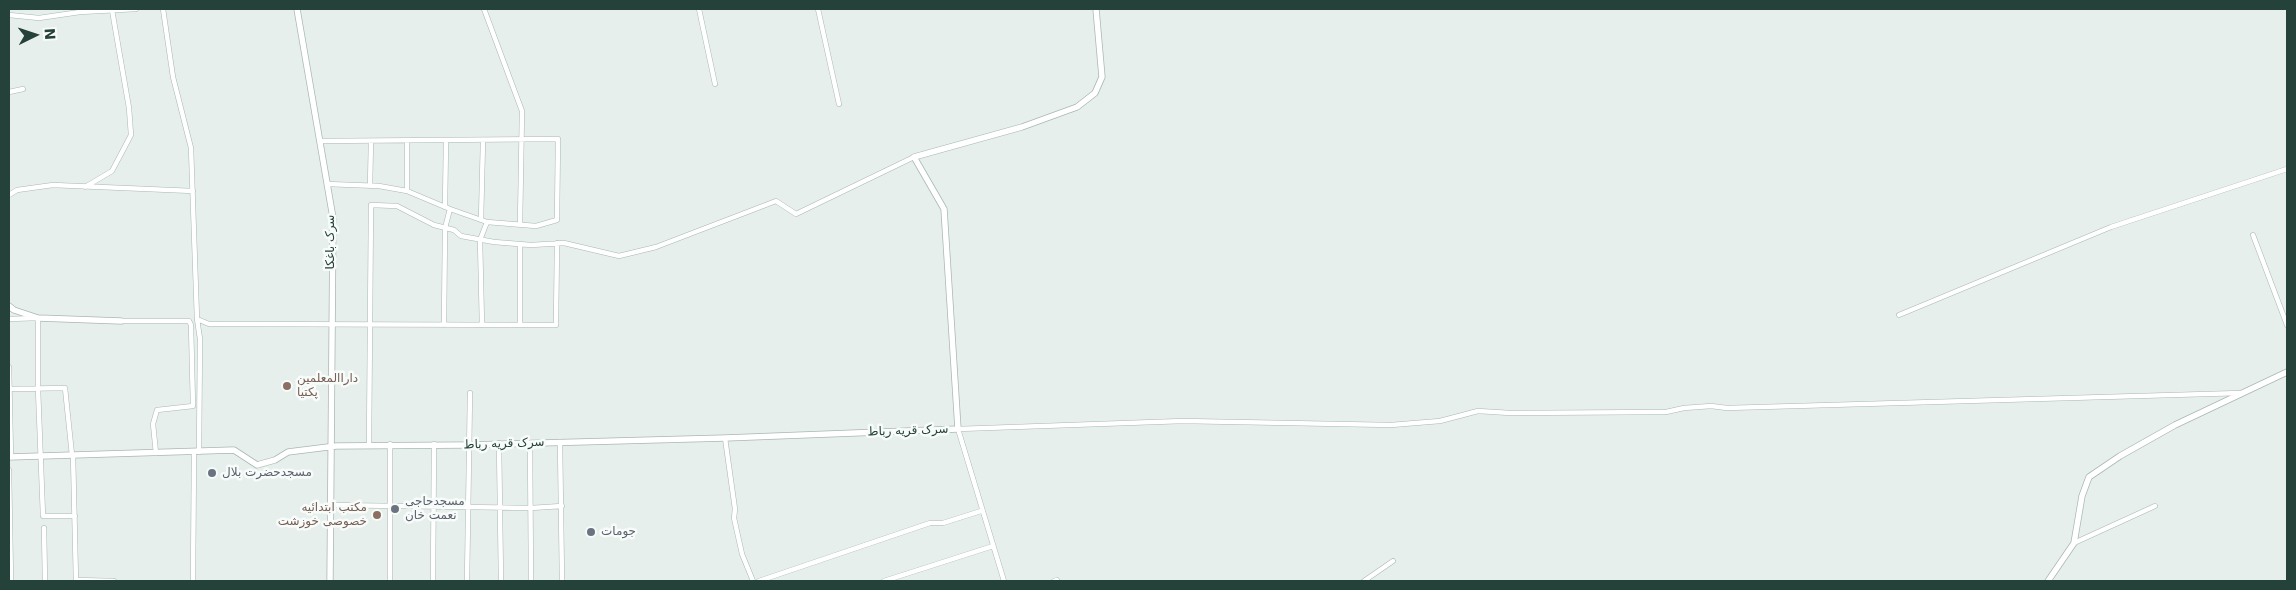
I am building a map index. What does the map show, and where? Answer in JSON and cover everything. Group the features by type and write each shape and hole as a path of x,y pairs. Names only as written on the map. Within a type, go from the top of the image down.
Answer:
{"street":[{"path":"9,15 39,18 80,12 136,9"},
{"path":"163,9 174,77 191,148 197,319 200,339 193,581"},
{"name":"سرک باغکا","path":"297,9 333,218 330,581"},
{"path":"484,9 522,111 520,224"},
{"path":"699,9 714,84"},
{"path":"818,9 839,104"},
{"path":"370,445 371,205 397,206 434,225 454,230 461,236 480,240 520,244 564,243 619,256 656,247 776,201 796,214 914,158 1022,127 1077,107 1095,93 1102,77 1096,9"},
{"path":"85,187 112,171 131,135 130,108 112,10"},
{"path":"9,92 23,89"},
{"path":"320,140 483,141 558,139 557,220 536,226 487,222 407,191 370,186 327,184"},
{"path":"370,186 371,141"},
{"path":"407,141 407,191"},
{"path":"444,325 447,208 446,141"},
{"path":"482,220 483,141"},
{"name":"سرک قریه رباط","path":"196,452 234,450 257,465 275,460 288,452 370,445 468,445 958,429 944,209 914,158"},
{"path":"1899,315 2111,227 2287,169"},
{"path":"9,195 18,190 54,186 193,191"},
{"path":"482,325 480,240 487,222"},
{"path":"2253,235 2287,325"},
{"path":"520,244 520,325"},
{"path":"197,319 210,324 556,325 558,244"},
{"path":"9,306 14,310 38,318"},
{"path":"38,318 38,389 43,516 75,516"},
{"path":"9,319 189,321 191,325 193,406 157,410 154,424 156,453"},
{"path":"9,367 10,457 196,452"},
{"path":"2048,581 2074,543 2082,496 2088,477 2120,456 2242,392 2287,372"},
{"path":"9,389 66,388 73,455 76,580 114,581"},
{"path":"1004,581 981,511 958,429 1183,421 1391,424 1440,421 1478,411 1510,413 1666,412 1684,408 1711,406 1727,408 2242,392"},
{"path":"467,581 470,393"},
{"path":"725,438 735,509 734,518 742,554 753,581"},
{"path":"560,442 562,581"},
{"path":"499,443 501,508 500,581"},
{"path":"530,443 531,581"},
{"path":"390,444 390,581"},
{"path":"433,581 434,444"},
{"path":"9,470 11,581"},
{"path":"330,505 435,508 531,508 562,506"},
{"path":"2074,543 2155,506"},
{"path":"759,581 930,523 943,523 981,511"},
{"path":"44,528 45,581"},
{"path":"884,581 993,546"},
{"path":"1364,581 1393,561"}],"place":[{"name":"داراالمعلمین پکتیا","path":"287,386"},
{"name":"مسجدحضرت بلال","path":"212,473"},
{"name":"مسجدحاجی نعمت خان","path":"395,509"},
{"name":"مکتب ابتدائیه خصوصی خوزشت","path":"377,515"},
{"name":"جومات","path":"591,532"}]}
